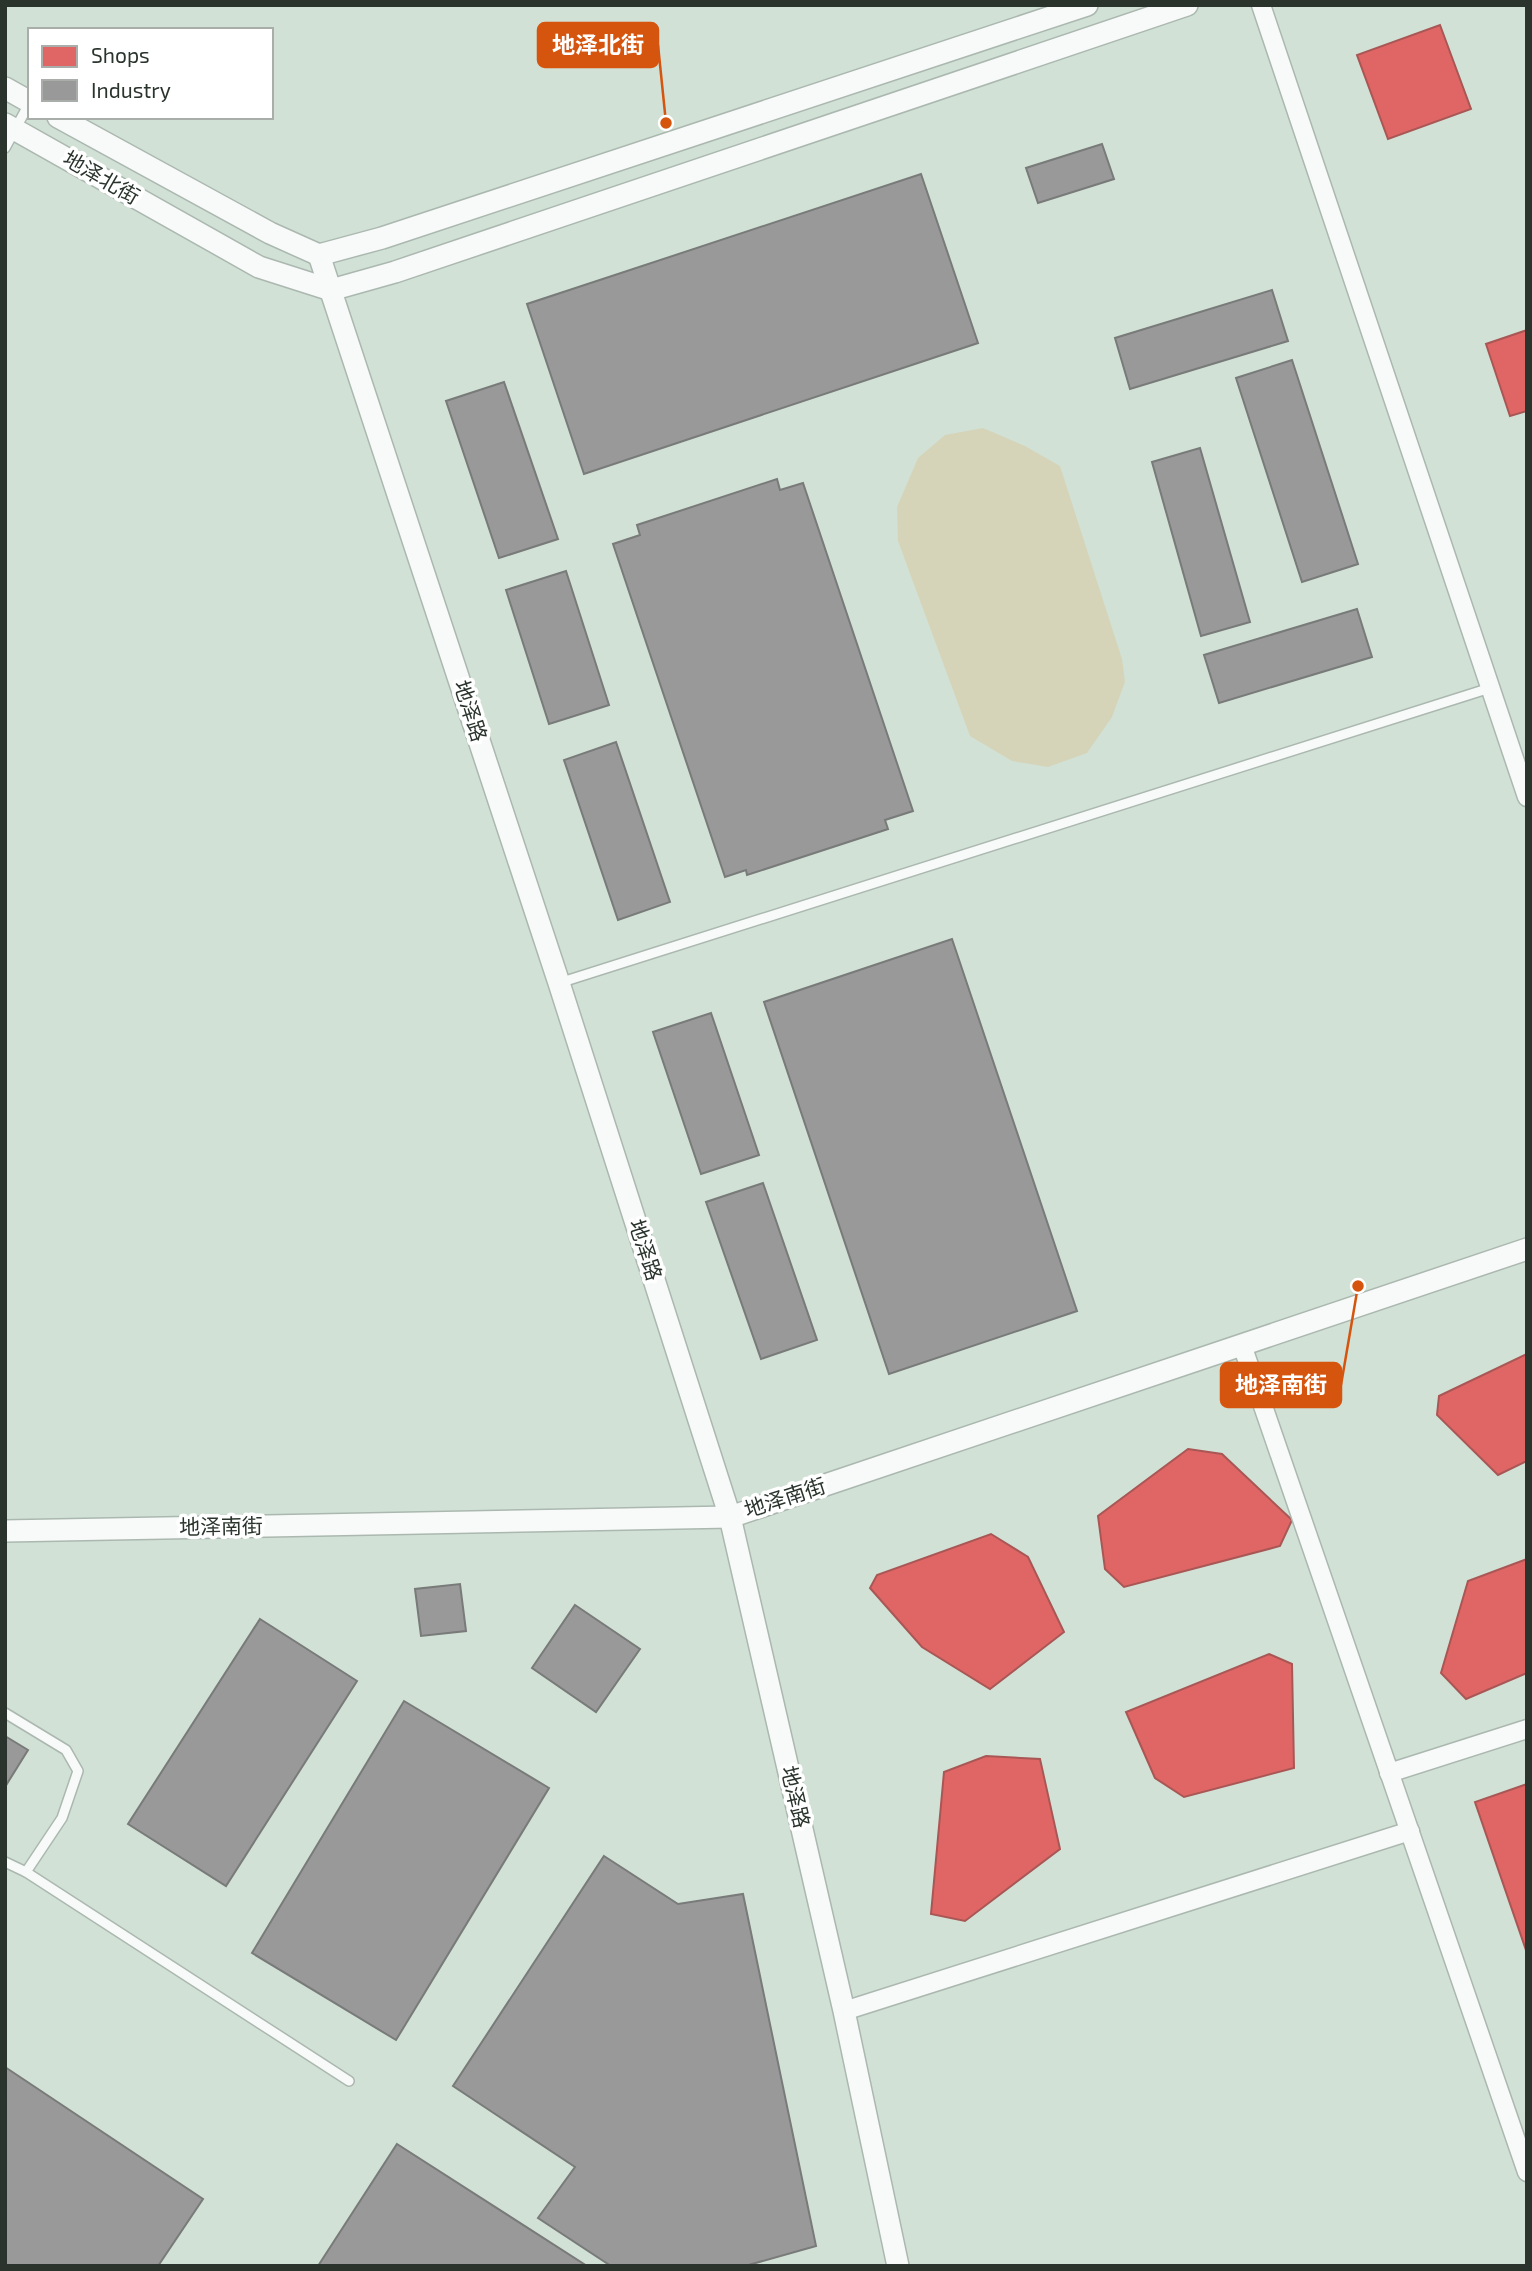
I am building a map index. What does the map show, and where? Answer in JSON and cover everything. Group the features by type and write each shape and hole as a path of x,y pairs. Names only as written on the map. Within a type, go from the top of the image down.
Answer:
{"street":[{"path":"319,255 395,234 1087,5"},
{"path":"331,290 395,272 1187,5"},
{"path":"1261,5 1527,797"},
{"path":"5,88 28,101"},
{"name":"地泽北街","path":"62,119 270,233 319,255"},
{"name":"地泽北街","path":"9,133 259,267 331,290"},
{"name":"地泽路","path":"319,255 559,983 730,1517 844,2011 898,2266"},
{"name":"地泽南街","path":"5,1531 730,1517 1527,1249"},
{"path":"1242,1345 1527,2172"},
{"path":"1389,1773 1527,1729"},
{"path":"844,2011 1410,1832"}],"lane":[{"path":"9,133 28,105"},
{"path":"559,983 1490,688"},
{"path":"5,1713 66,1750 78,1771 62,1818 26,1872"},
{"path":"5,1862 26,1872 349,2081"}],"shaded area":[{"path":"983,428 1025,446 1060,466 1122,659 1125,682 1112,717 1087,753 1048,767 1012,761 970,736 898,541 897,507 918,458 945,435"}],"building: Shops":[{"path":"1440,25 1471,109 1388,139 1357,55"},
{"path":"1527,330 1527,411 1510,416 1486,344"},
{"path":"1527,1354 1527,1461 1498,1475 1437,1415 1439,1396"},
{"path":"1188,1449 1222,1454 1292,1520 1280,1546 1124,1587 1105,1569 1098,1516"},
{"path":"991,1534 1028,1557 1064,1632 990,1689 922,1647 870,1588 877,1575"},
{"path":"1527,1559 1527,1673 1466,1699 1441,1673 1468,1581"},
{"path":"1269,1654 1292,1664 1294,1768 1184,1797 1155,1778 1126,1712"},
{"path":"986,1756 1040,1759 1060,1849 965,1921 931,1914 944,1772"},
{"path":"1527,1784 1527,1953 1475,1802"}],"building: Industry":[{"path":"1102,144 1114,179 1038,203 1026,168"},
{"path":"921,174 978,343 584,474 527,304"},
{"path":"1272,290 1288,341 1130,389 1115,338"},
{"path":"1292,360 1358,564 1302,582 1236,378"},
{"path":"504,382 558,539 499,558 446,401"},
{"path":"1200,448 1250,622 1201,636 1152,462"},
{"path":"777,479 780,490 803,483 913,811 885,820 888,829 747,875 746,870 725,877 613,544 640,535 637,525"},
{"path":"566,571 609,705 549,724 506,590"},
{"path":"1357,609 1372,657 1219,703 1204,655"},
{"path":"616,742 670,902 618,920 564,760"},
{"path":"952,939 1077,1311 889,1374 764,1002"},
{"path":"711,1013 759,1155 701,1174 653,1032"},
{"path":"763,1183 817,1340 761,1359 706,1202"},
{"path":"460,1584 466,1631 421,1636 415,1589"},
{"path":"575,1605 640,1649 596,1712 532,1668"},
{"path":"260,1619 357,1681 226,1886 128,1824"},
{"path":"404,1701 549,1788 396,2040 252,1953"},
{"path":"5,1736 28,1750 5,1787"},
{"path":"604,1856 678,1904 743,1894 816,2246 745,2266 611,2266 538,2218 575,2167 453,2086"},
{"path":"5,2067 203,2199 158,2266 5,2266"},
{"path":"397,2144 587,2266 318,2266"}],"place":[{"name":"地泽北街","path":"666,123"},
{"name":"地泽南街","path":"1358,1286"}]}
